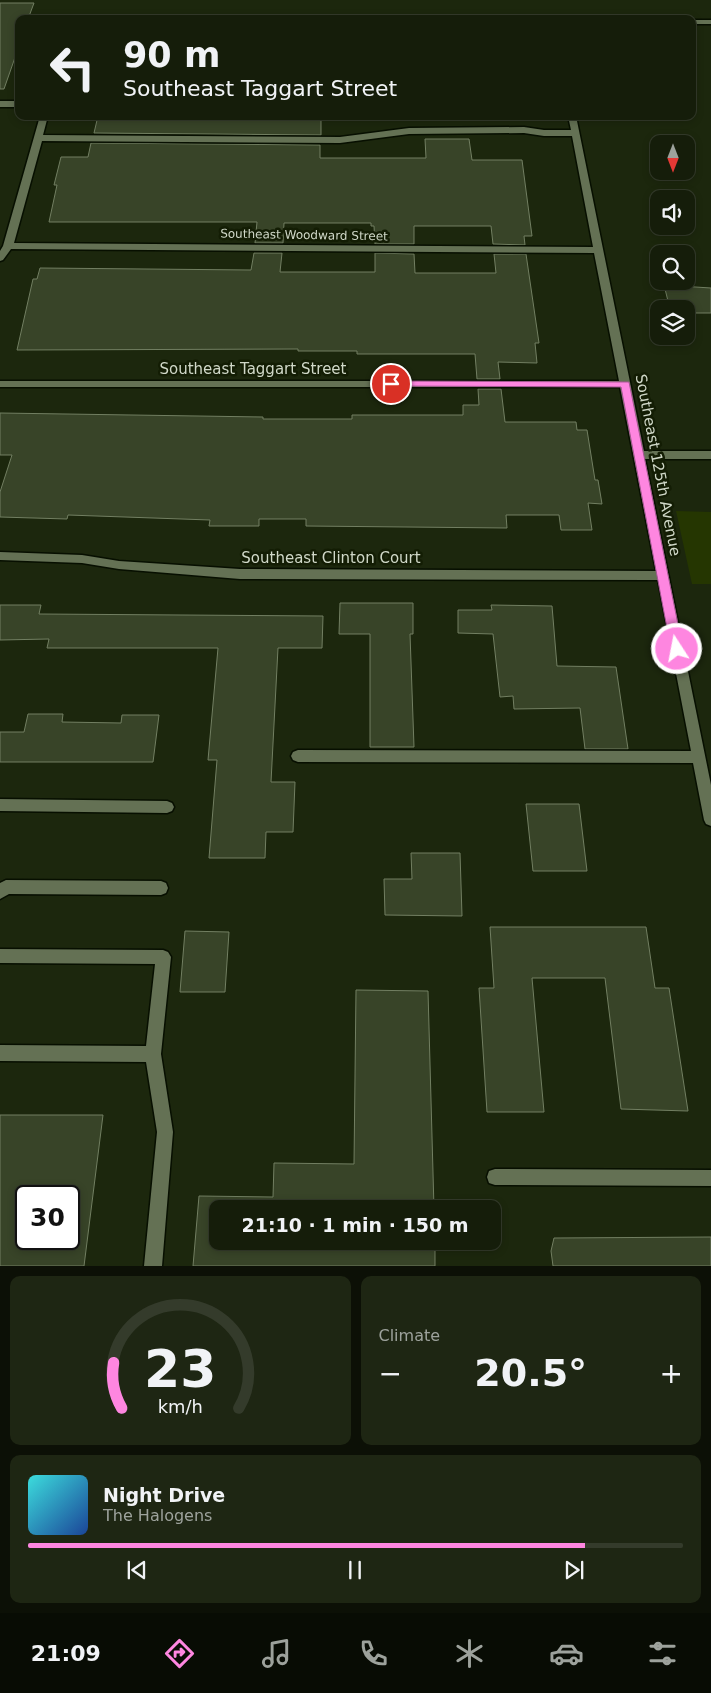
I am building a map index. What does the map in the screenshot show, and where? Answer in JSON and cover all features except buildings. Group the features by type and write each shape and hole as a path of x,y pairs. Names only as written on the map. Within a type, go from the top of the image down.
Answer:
{"street":[{"path":"696,22 711,22"},
{"path":"0,104 15,104"},
{"path":"0,258 8,246 43,120"},
{"name":"Southeast 125th Avenue","path":"573,120 711,818"},
{"path":"38,138 340,140 409,132 524,130 544,133 576,133"},
{"name":"Southeast Woodward Street","path":"8,246 599,250"},
{"name":"Southeast Taggart Street","path":"0,384 625,384"},
{"path":"639,455 711,455"},
{"name":"Southeast Clinton Court","path":"0,556 82,559 119,565 240,574 663,576"},
{"path":"298,756 698,757"},
{"path":"0,805 167,807"},
{"path":"0,892 6,887 161,888"},
{"path":"0,956 163,957 152,1054 164,1132 153,1266"},
{"path":"0,1053 152,1054"},
{"path":"495,1177 711,1178"}],"green space":[{"path":"676,511 711,512 711,584 692,584"}],"route":[{"path":"391,384 625,384 677,649"}]}
